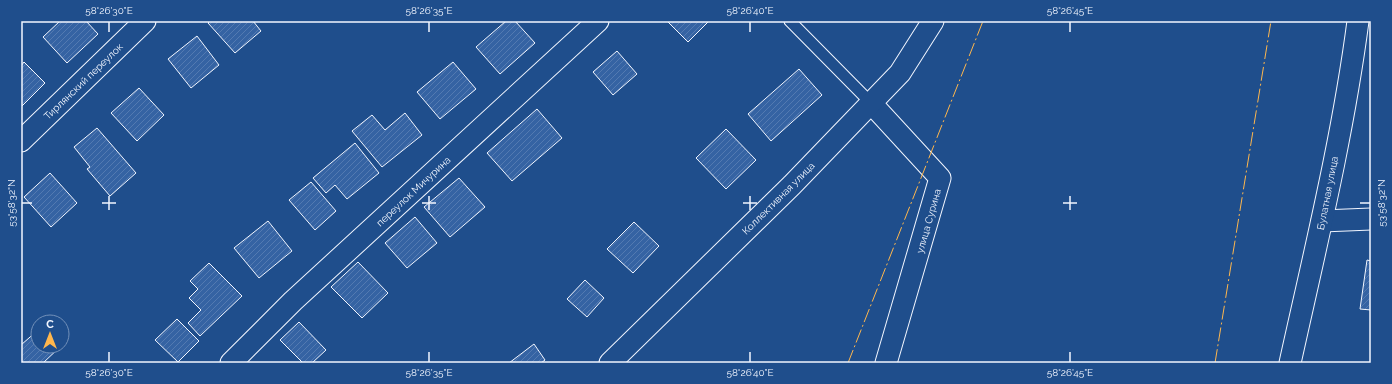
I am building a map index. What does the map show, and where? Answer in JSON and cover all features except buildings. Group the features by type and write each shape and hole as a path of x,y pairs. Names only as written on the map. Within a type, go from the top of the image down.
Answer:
{"street":[{"name":"Тирлянский переулок","path":"21,141 145,21"},
{"name":"переулок Мичурина","path":"231,363 293,301 598,21"},
{"name":"Коллективная улица","path":"610,363 792,185 900,73 933,21"},
{"name":"Булатная улица","path":"1290,363 1322,222 1354,57 1358,21"},
{"name":"улица Сурина","path":"871,103 940,178 886,363"},
{"path":"1322,222 1371,219"}],"lane":[{"path":"790,21 871,103"}],"power":[{"path":"848,363 983,21"},
{"path":"1215,363 1271,21"}]}
